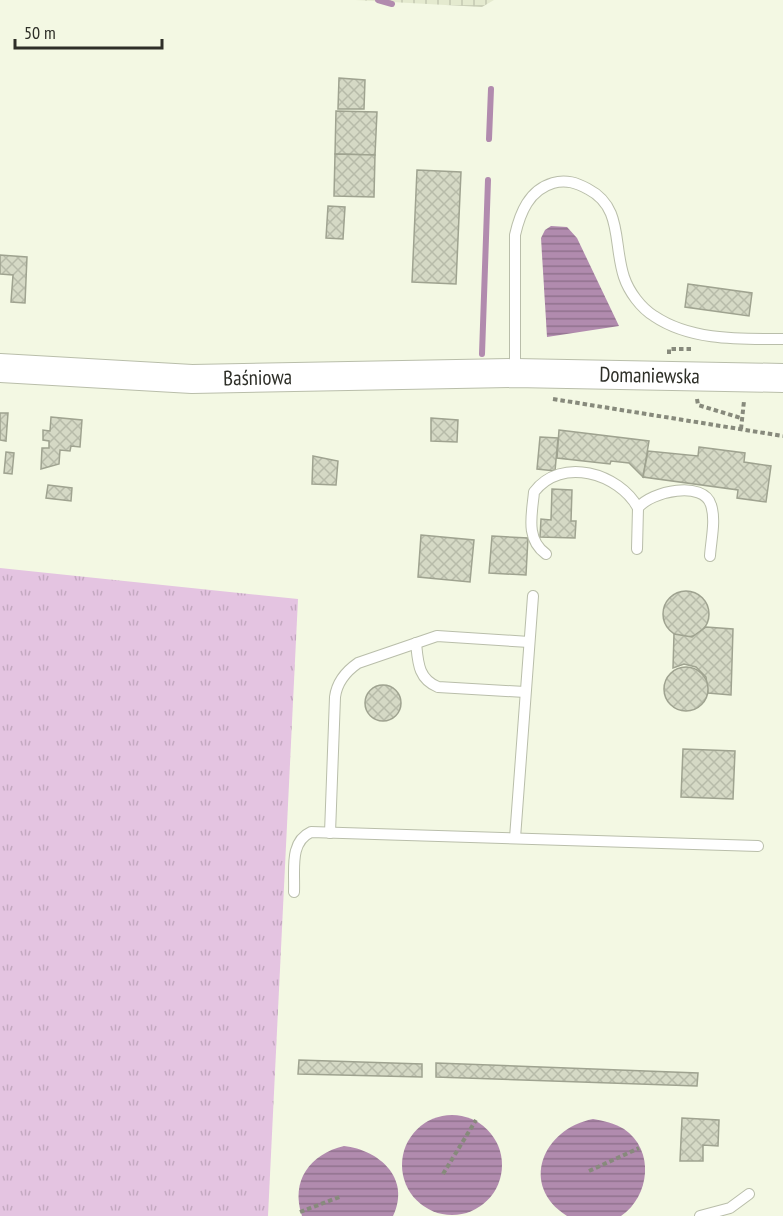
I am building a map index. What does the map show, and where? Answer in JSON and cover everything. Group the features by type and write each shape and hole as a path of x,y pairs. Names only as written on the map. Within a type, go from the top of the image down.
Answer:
{"main road":[{"name":"Baśniowa","path":"0,368 192,379 515,374"},
{"name":"Domaniewska","path":"515,374 783,378"}],"lane":[{"path":"515,374 515,235 520,215 530,198 545,186 561,181 579,184 598,194 610,208 625,280 636,300 653,316 691,333 783,339"},
{"path":"546,554 539,549 531,529 534,492 551,477 567,472 609,479 633,498 638,508 637,549"},
{"path":"638,508 643,502 660,492 673,490 703,494 711,504 710,556"},
{"path":"515,838 533,596"},
{"path":"330,833 336,688 349,669 358,663 447,635 529,642"},
{"path":"416,643 421,671 430,684 438,687 525,692"},
{"path":"294,892 296,843 301,837 311,832 758,846"},
{"path":"700,1216 730,1208 749,1194"}],"path":[{"path":"543,398 783,436"},
{"path":"707,398 697,399 698,405 741,418"},
{"path":"741,429 743,410"},
{"path":"443,1174 476,1120"},
{"path":"589,1171 639,1148"},
{"path":"300,1212 342,1197"}],"shaded area":[{"path":"355,0 494,0 482,7"},
{"path":"551,226 567,227 577,238 619,326 547,337 541,238 545,230"},
{"path":"442,1115 462,1115 488,1129 499,1146 502,1165 499,1184 488,1201 462,1215 442,1215 424,1207 410,1193 402,1175 402,1155 410,1137 424,1123"},
{"path":"593,1119 624,1129 641,1149 645,1173 643,1185 631,1207 621,1216 567,1216 552,1204 544,1190 541,1175 543,1160 550,1146 561,1134 575,1125"},
{"path":"344,1146 369,1153 380,1160 395,1178 398,1190 393,1216 302,1216 299,1191 306,1171 321,1155"}],"green space":[{"path":"0,568 298,599 268,1216 0,1216"}],"building":[{"path":"339,78 365,80 364,109 338,109"},
{"path":"336,111 377,112 375,155 335,154"},
{"path":"335,154 375,155 374,197 334,196"},
{"path":"417,170 461,172 456,284 412,282"},
{"path":"328,206 345,207 343,239 326,238"},
{"path":"0,255 27,257 25,303 11,302 13,275 0,274"},
{"path":"688,284 752,293 749,316 685,307"},
{"path":"0,413 8,413 6,441 0,440"},
{"path":"51,417 82,420 80,447 71,446 70,451 60,450 59,464 41,469 42,448 49,448 49,441 43,440 43,430 50,431"},
{"path":"431,418 458,420 457,442 431,441"},
{"path":"559,430 649,441 643,477 629,463 611,461 610,464 557,458"},
{"path":"540,437 558,438 555,471 537,469"},
{"path":"699,447 745,453 744,462 771,466 766,502 737,498 738,490 643,477 648,451 698,456"},
{"path":"6,452 14,453 12,474 4,473"},
{"path":"313,456 338,461 336,485 312,484"},
{"path":"48,485 72,488 71,501 46,498"},
{"path":"552,489 572,490 571,521 576,521 575,538 540,537 541,519 551,520"},
{"path":"421,535 474,540 470,582 418,577"},
{"path":"492,536 528,538 526,575 489,573"},
{"path":"686,591 702,598 709,614 702,630 686,637 670,630 663,614 670,598"},
{"path":"706,627 733,629 731,695 708,693 706,677 696,667 684,664 673,668 674,634 692,637"},
{"path":"686,667 702,673 708,689 702,705 686,711 670,705 664,689 670,673"},
{"path":"383,685 396,690 401,703 396,716 383,721 370,716 365,703 370,690"},
{"path":"683,749 735,751 733,799 681,797"},
{"path":"299,1060 422,1064 422,1077 298,1074"},
{"path":"436,1063 698,1073 697,1086 436,1077"},
{"path":"682,1118 719,1120 718,1146 703,1145 703,1161 680,1161"}],"waterway":[{"path":"378,0 392,4"},
{"path":"489,139 491,89"},
{"path":"482,354 488,180"}]}
